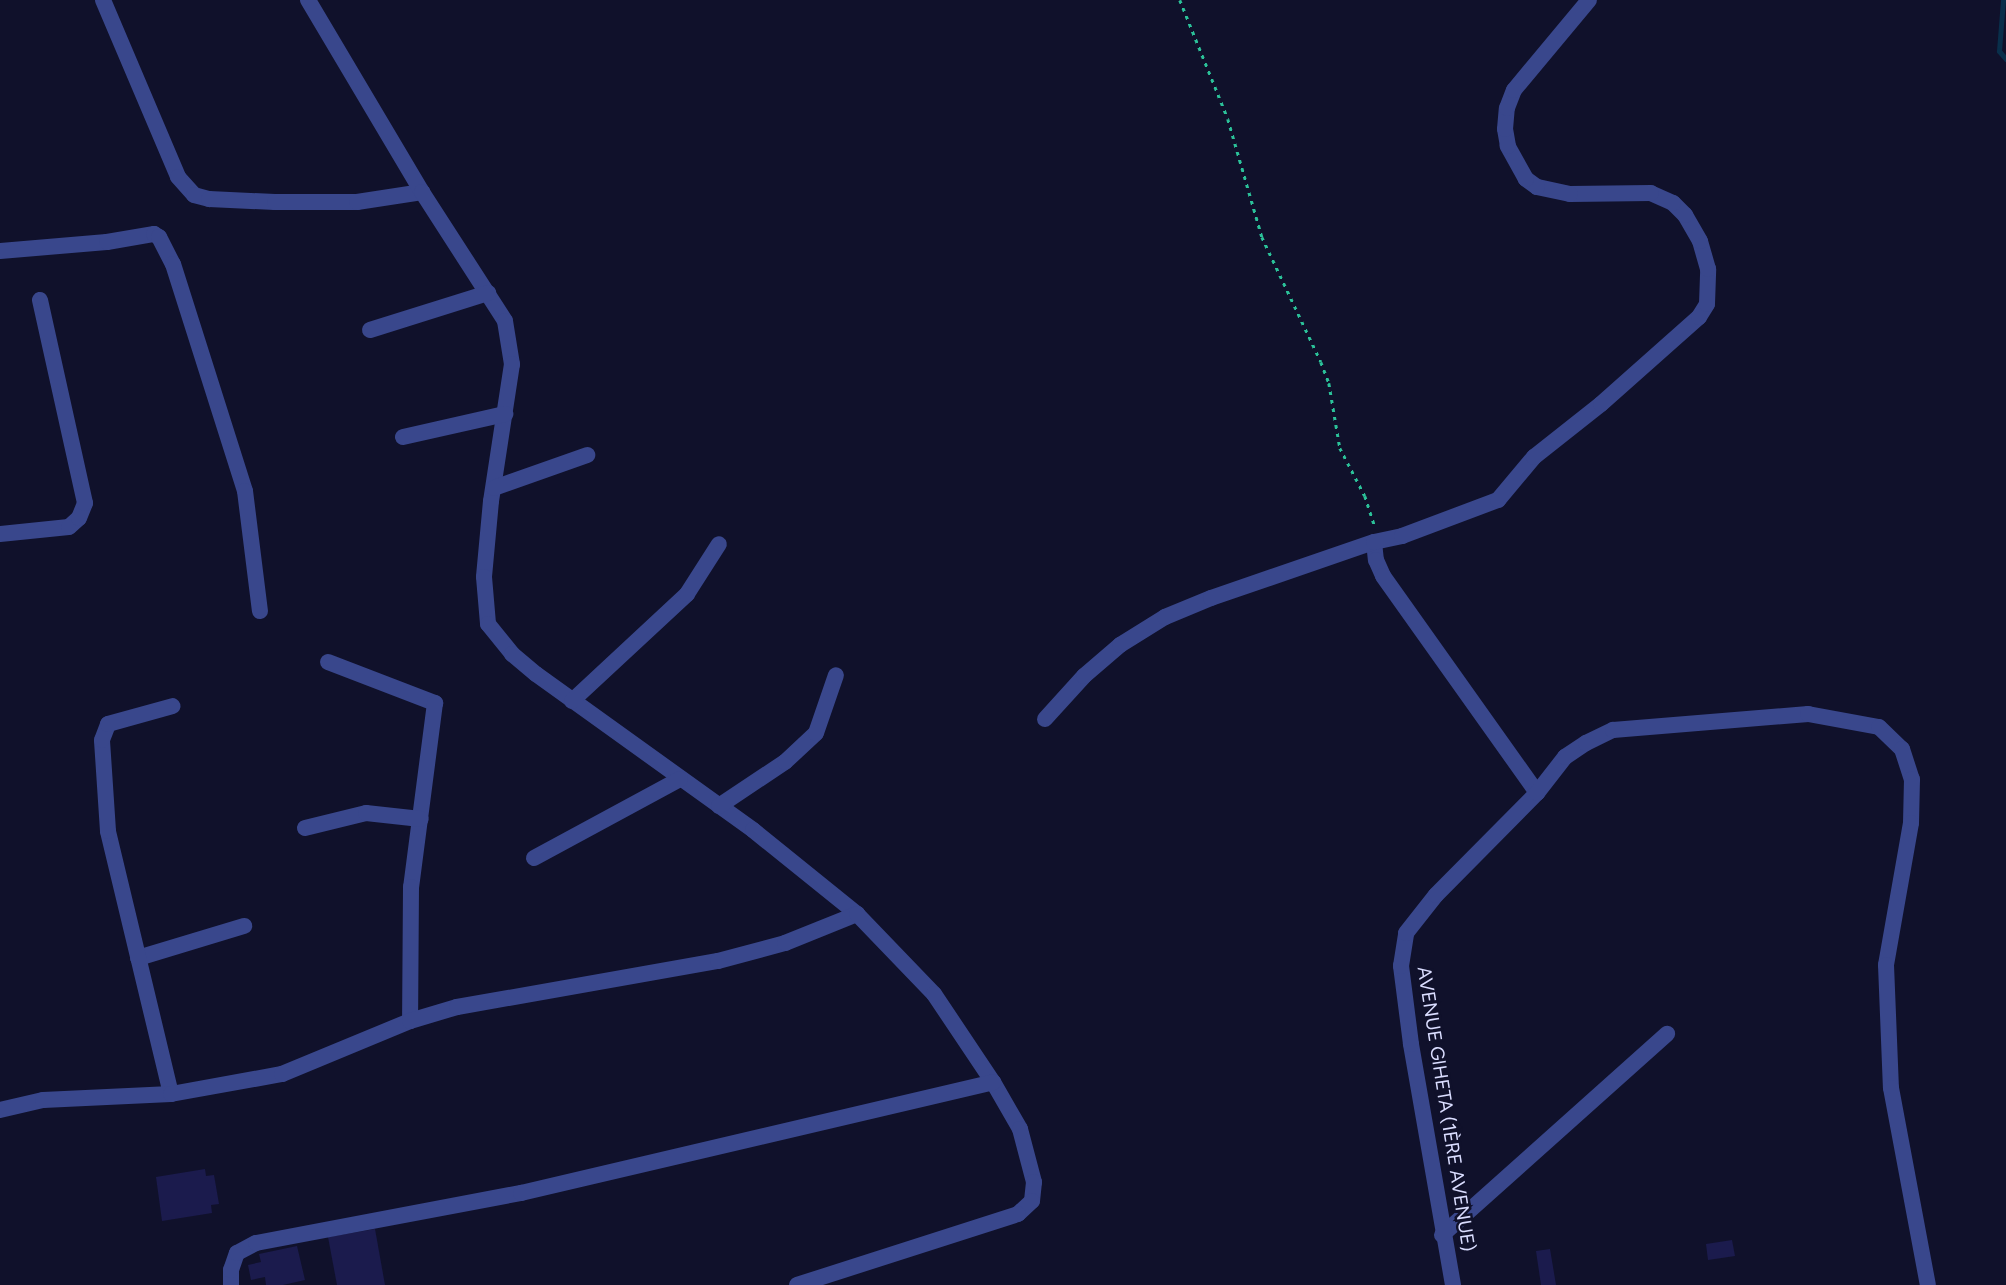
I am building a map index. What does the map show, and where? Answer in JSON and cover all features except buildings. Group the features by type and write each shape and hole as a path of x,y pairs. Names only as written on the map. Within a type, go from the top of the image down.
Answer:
{"street":[{"path":"103,0 178,177 194,195 209,199 275,202 357,202 422,192"},
{"path":"308,0 422,192 505,321 512,365 484,577 488,624 512,654 572,701 719,807 857,914 934,993 993,1082 1020,1129 1034,1182 1032,1201 1018,1214 821,1282 797,1285"},
{"path":"1045,719 1084,676 1120,645 1165,617 1374,542 1402,536 1498,500 1534,457 1686,329 1707,304 1708,269 1700,241 1685,215 1673,204 1651,193 1551,192 1537,187 1526,178 1514,161 1505,129 1507,108 1514,90 1588,0"},
{"path":"0,251 107,242 154,234 159,237 173,264 245,491 260,611"},
{"path":"370,330 488,293"},
{"path":"0,534 69,527 79,518 85,503 40,300"},
{"path":"403,437 505,414"},
{"path":"494,488 587,455"},
{"path":"1374,542 1376,560 1383,576 1537,793"},
{"path":"572,701 687,594 719,544"},
{"path":"328,662 435,703 411,898 410,1021"},
{"path":"719,807 785,762 816,733 836,675"},
{"path":"171,1094 108,831 102,740 108,724 173,706"},
{"name":"AVENUE GIHETA (1ÈRE AVENUE)","path":"1453,1285 1442,1234 1401,966 1406,933 1436,895 1537,793 1565,757 1613,730 1808,715 1878,727 1902,749 1912,779 1911,823 1886,965 1891,1087 1928,1285"},
{"path":"534,858 680,779"},
{"path":"305,828 366,813 421,819"},
{"path":"0,1110 43,1100 171,1094 282,1074 410,1021 457,1007 718,961 785,943 857,914"},
{"path":"138,958 244,926"},
{"path":"1442,1234 1667,1034"},
{"path":"231,1285 231,1270 237,1253 256,1243 521,1193 993,1082"}],"path":[{"path":"1180,0 1228,119 1262,237 1325,372 1340,448 1375,520 1374,542"}],"waterway":[{"path":"2003,0 1999,51 2006,59"}]}
